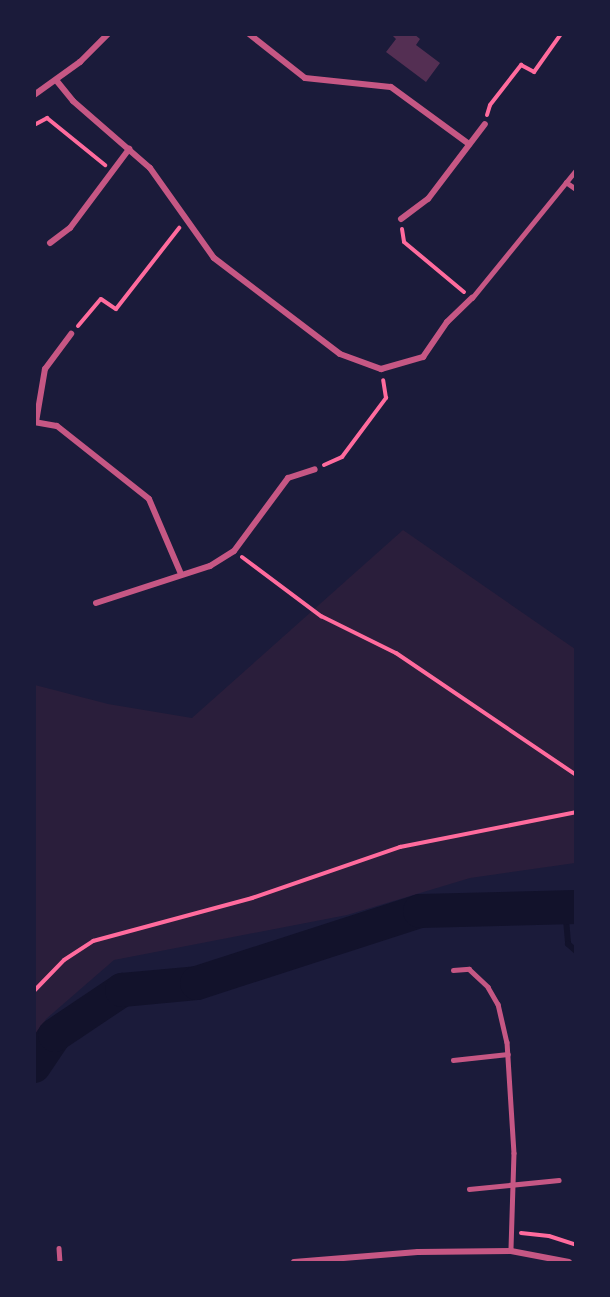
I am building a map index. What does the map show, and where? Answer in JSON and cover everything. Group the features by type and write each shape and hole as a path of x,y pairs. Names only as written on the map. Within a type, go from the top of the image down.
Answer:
{"street":[{"path":"34,95 56,80 108,34"},
{"path":"249,34 305,78 391,87 469,144"},
{"path":"56,80 73,101 150,168 214,258 340,354 381,369 423,357 447,322 472,298"},
{"path":"401,219 428,199 485,124"},
{"path":"51,243 70,228 129,149"},
{"path":"71,334 45,369 35,422 57,426 149,499 181,574"},
{"path":"96,603 210,566 234,551 288,478 315,469"},
{"path":"294,1263 418,1252 511,1251 569,1263"}],"lane":[{"path":"472,298 576,170"},
{"path":"566,182 576,189"},
{"path":"453,970 469,969 488,987 498,1004 508,1054 513,1186 511,1251"},
{"path":"453,1060 508,1054"},
{"path":"469,1189 559,1180"},
{"path":"59,1248 60,1263"}],"path":[{"path":"485,124 490,105 520,64 534,72 561,34"},
{"path":"34,124 47,118 113,171"},
{"path":"401,219 404,242 472,298"},
{"path":"71,334 101,299 116,309 186,220"},
{"path":"315,469 342,457 386,398 381,369"},
{"path":"234,551 321,616 396,653 576,775"},
{"path":"34,991 64,960 93,940 252,898 400,847 576,812"},
{"path":"512,1232 549,1236 576,1245"}],"shaded area":[{"path":"403,530 575,649 575,863 470,878 347,915 114,960 46,1019 35,1039 35,685 108,704 192,718"}],"building":[{"path":"391,34 414,34 420,39 416,45 440,63 426,82 386,52 396,39"}],"waterway":[{"path":"34,1066 55,1035 122,990 197,983 420,911 576,907"},
{"path":"565,908 568,944 576,951"}]}
